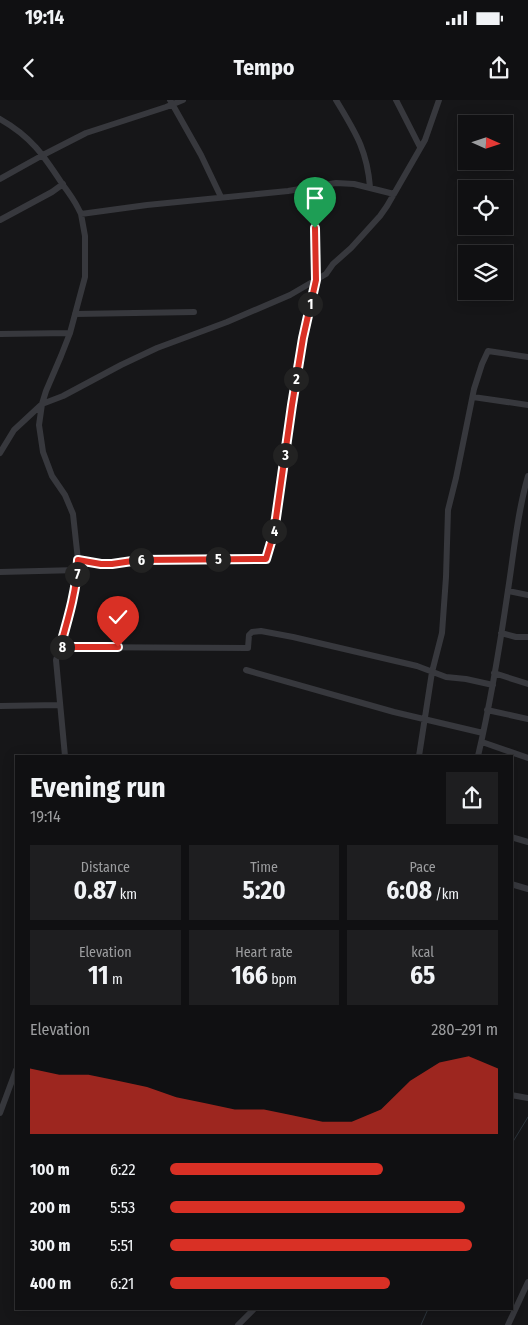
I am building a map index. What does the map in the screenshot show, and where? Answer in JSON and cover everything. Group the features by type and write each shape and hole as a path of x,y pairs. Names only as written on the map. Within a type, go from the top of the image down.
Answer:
{"street":[{"path":"0,179 86,133 172,102 183,100"},
{"path":"336,100 360,142 369,169 370,187"},
{"path":"396,100 420,147"},
{"path":"0,453 14,430 42,404 63,396 148,352 264,307 290,295 326,274 333,264 351,248 380,216 425,140 439,100"},
{"path":"172,102 221,197"},
{"path":"0,119 30,140 43,155 74,200 81,214 85,236 85,277 76,314 62,356 46,391 39,425 43,452 52,476 65,495 73,514 78,560 78,570 68,619 56,660 65,755"},
{"path":"0,220 63,184"},
{"path":"81,214 345,184 370,187 394,194"},
{"path":"78,560 112,564 139,560 266,559 274,532 303,338 316,280 315,186"},
{"path":"76,314 194,312"},
{"path":"0,334 70,333"},
{"path":"420,755 432,672 442,633 448,510 473,397 482,364 488,351 528,357"},
{"path":"473,397 528,406"},
{"path":"478,755 493,685 522,496 528,476"},
{"path":"0,572 78,570"},
{"path":"508,591 528,595"},
{"path":"60,647 248,648 252,632 261,631 417,666 446,677 493,685"},
{"path":"501,633 516,637 528,637"},
{"path":"246,670 425,720 483,733"},
{"path":"494,673 528,684"},
{"path":"0,706 60,705"},
{"path":"487,710 528,719"},
{"path":"482,742 528,758"},
{"path":"513,838 528,842"},
{"path":"513,885 528,889"},
{"path":"0,1113 15,1073"},
{"path":"513,1095 528,1098"},
{"path":"508,1325 528,1282"},
{"path":"238,1325 253,1310"}],"waterway":[{"path":"513,1142 528,1117"},
{"path":"421,1325 428,1310"}],"route":[{"path":"118,647 60,647 68,619 78,570 78,560 112,564 139,560 266,559 274,532 303,338 316,280 315,228"}]}
